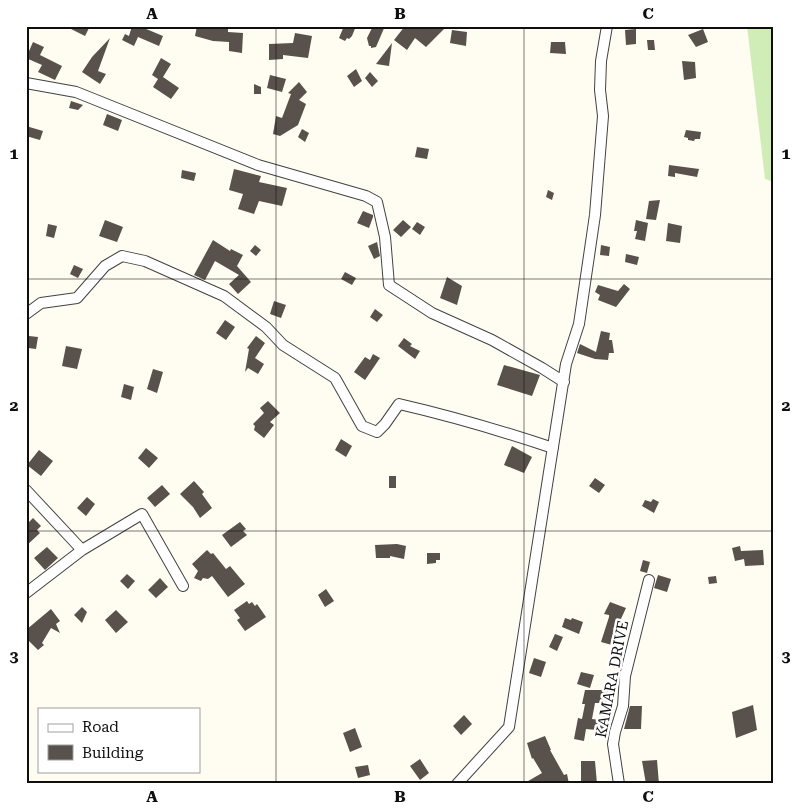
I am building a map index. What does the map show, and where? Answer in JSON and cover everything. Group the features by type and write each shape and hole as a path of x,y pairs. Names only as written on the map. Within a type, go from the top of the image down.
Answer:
{"street":[{"path":"457,784 509,727 566,364 579,324 595,215 603,116 600,90 601,61 607,26"},
{"path":"26,83 76,92 258,165 366,196 376,202 385,237 389,285 432,312 492,340 564,382"},
{"path":"26,314 41,303 77,298 105,266 122,256 145,261 224,296 266,327 283,344 335,378 362,426 377,432 399,404 499,430 553,448"},
{"path":"26,490 82,550"},
{"path":"26,593 82,550 142,514 183,586"},
{"name":"KAMARA DRIVE","path":"619,784 613,744 623,706 625,676 649,580"}],"green space":[{"path":"747,26 774,26 774,182 765,179"}],"building":[{"path":"65,26 90,26 85,36"},
{"path":"132,26 139,26 163,36 159,46 138,37 134,46 122,40 125,34 129,36"},
{"path":"197,26 228,29 228,32 243,33 242,53 229,51 229,42 213,41 195,36"},
{"path":"344,26 356,26 352,36 345,41 339,38"},
{"path":"373,26 385,26 376,47 371,48 367,38"},
{"path":"405,26 442,26 441,28 444,29 426,47 415,38 407,50 394,40"},
{"path":"636,29 636,44 626,45 625,30"},
{"path":"703,29 708,42 696,47 688,35"},
{"path":"452,30 467,32 466,46 450,43"},
{"path":"295,33 312,36 308,58 283,55 283,59 269,60 269,44 293,43"},
{"path":"110,38 98,71 106,74 100,84 82,72 92,57"},
{"path":"647,40 654,40 655,50 648,50"},
{"path":"33,42 44,47 40,55 62,66 55,80 38,72 42,65 26,58"},
{"path":"551,42 565,42 566,54 550,53"},
{"path":"392,43 389,66 376,64"},
{"path":"161,58 171,64 163,77 179,88 171,99 153,87 158,79 152,75"},
{"path":"682,61 695,62 696,78 684,80"},
{"path":"356,69 362,81 354,87 347,76"},
{"path":"370,72 378,81 372,87 365,78"},
{"path":"270,75 286,79 282,92 267,88"},
{"path":"299,82 307,92 299,100 306,104 298,125 280,136 273,134 276,116 282,118 291,94 288,93"},
{"path":"254,84 261,87 261,94 254,94"},
{"path":"71,101 83,105 78,110 69,108"},
{"path":"107,114 122,120 118,131 103,125"},
{"path":"26,126 43,131 40,140 26,136"},
{"path":"302,129 309,133 305,142 298,137"},
{"path":"686,130 701,132 700,139 688,140 688,138 684,137"},
{"path":"417,147 429,149 427,159 415,157"},
{"path":"669,165 699,169 697,177 675,173 675,177 668,176"},
{"path":"234,169 261,176 259,182 287,188 282,206 259,201 254,214 238,209 243,194 229,190"},
{"path":"182,170 196,173 194,181 181,178"},
{"path":"548,190 554,193 552,200 546,197"},
{"path":"660,200 656,220 646,219 649,201"},
{"path":"363,211 373,215 369,228 357,223"},
{"path":"105,220 123,227 117,242 99,236"},
{"path":"403,220 411,227 401,237 393,230"},
{"path":"636,220 648,223 645,241 635,239 637,231 634,231"},
{"path":"417,222 425,227 420,235 412,229"},
{"path":"668,223 682,226 680,243 666,241"},
{"path":"48,224 57,226 54,238 46,236"},
{"path":"213,240 230,251 231,249 243,255 237,266 251,282 238,294 229,284 239,275 215,261 205,280 194,275"},
{"path":"377,242 380,256 374,259 368,246"},
{"path":"255,245 261,250 256,256 250,251"},
{"path":"601,245 610,247 609,256 600,255"},
{"path":"626,254 639,257 637,265 625,262"},
{"path":"74,265 83,269 78,278 70,274"},
{"path":"345,272 356,278 352,285 341,279"},
{"path":"447,277 462,286 457,305 440,298"},
{"path":"624,284 630,289 616,307 598,300 600,295 595,292 598,285 618,291"},
{"path":"274,301 286,305 281,318 270,314"},
{"path":"375,309 383,315 377,322 370,317"},
{"path":"225,320 235,327 226,340 216,333"},
{"path":"601,331 610,333 609,340 612,340 614,353 609,353 608,360 595,359 577,353 580,344 596,352"},
{"path":"29,336 38,337 36,349 28,348"},
{"path":"256,336 265,343 255,358 264,364 258,374 248,368 245,372 249,349 247,348"},
{"path":"404,338 412,344 410,346 420,351 415,359 398,346"},
{"path":"66,346 82,349 77,369 62,366"},
{"path":"373,354 380,358 365,380 354,372 365,357 370,360"},
{"path":"504,365 540,375 532,396 497,385"},
{"path":"153,369 163,372 157,393 147,389"},
{"path":"124,384 134,387 131,400 121,397"},
{"path":"268,401 280,413 270,422 274,425 264,438 254,430 255,426 253,424 264,413 260,408"},
{"path":"341,439 352,446 346,457 335,450"},
{"path":"512,446 532,457 524,473 504,465"},
{"path":"146,448 158,458 149,468 138,458"},
{"path":"39,450 53,461 41,476 27,465"},
{"path":"389,476 396,476 396,488 389,488"},
{"path":"595,478 605,485 599,493 589,486"},
{"path":"194,481 204,492 202,494 212,508 200,518 193,507 180,494"},
{"path":"162,485 170,494 155,507 147,498"},
{"path":"87,497 95,504 86,516 77,508"},
{"path":"653,499 659,502 654,513 642,506 645,500 651,502"},
{"path":"33,518 41,526 37,530 40,533 26,546 26,525"},
{"path":"240,522 246,529 243,531 247,535 231,547 222,535"},
{"path":"397,544 406,546 404,559 390,556 390,558 376,558 375,545"},
{"path":"740,546 741,551 763,550 764,565 745,566 744,559 735,561 732,548"},
{"path":"47,547 58,558 45,570 34,558"},
{"path":"207,550 211,554 213,553 226,569 230,566 245,584 228,597 212,576 208,579 203,578 201,581 194,578 198,571 192,564"},
{"path":"427,553 440,553 440,560 436,560 436,563 427,564"},
{"path":"643,560 650,562 647,573 640,571"},
{"path":"127,574 135,581 128,589 120,581"},
{"path":"658,575 671,579 667,592 654,588"},
{"path":"716,576 717,583 709,584 708,577"},
{"path":"160,578 168,587 156,598 148,590"},
{"path":"326,589 334,601 325,607 318,595"},
{"path":"247,601 249,604 252,602 255,606 257,604 266,617 245,631 237,620 240,618 234,610"},
{"path":"610,602 626,608 612,645 601,642 609,617 609,615 604,614"},
{"path":"82,607 87,612 82,623 74,615"},
{"path":"51,609 60,621 56,624 60,633 51,628 42,643 44,645 38,650 26,638 26,630"},
{"path":"116,610 128,622 116,633 105,620"},
{"path":"565,618 571,620 572,618 583,622 579,634 562,627"},
{"path":"555,634 563,637 557,651 549,647"},
{"path":"534,658 546,662 541,677 529,673"},
{"path":"581,672 594,675 590,688 577,684"},
{"path":"585,690 615,690 615,698 610,698 610,703 595,703 592,719 608,721 607,731 586,729 584,741 574,739 578,718 582,719 585,704 582,704"},
{"path":"753,705 757,730 736,738 732,712"},
{"path":"630,706 642,706 641,729 624,729"},
{"path":"464,715 472,724 461,735 453,726"},
{"path":"355,728 362,747 350,752 343,733"},
{"path":"545,736 550,750 564,775 567,774 569,784 523,784 542,773 532,759 527,743"},
{"path":"420,759 429,773 420,780 410,766"},
{"path":"657,760 659,784 646,784 642,761"},
{"path":"581,761 595,761 597,784 581,784"},
{"path":"368,765 370,775 358,778 355,767"}]}
